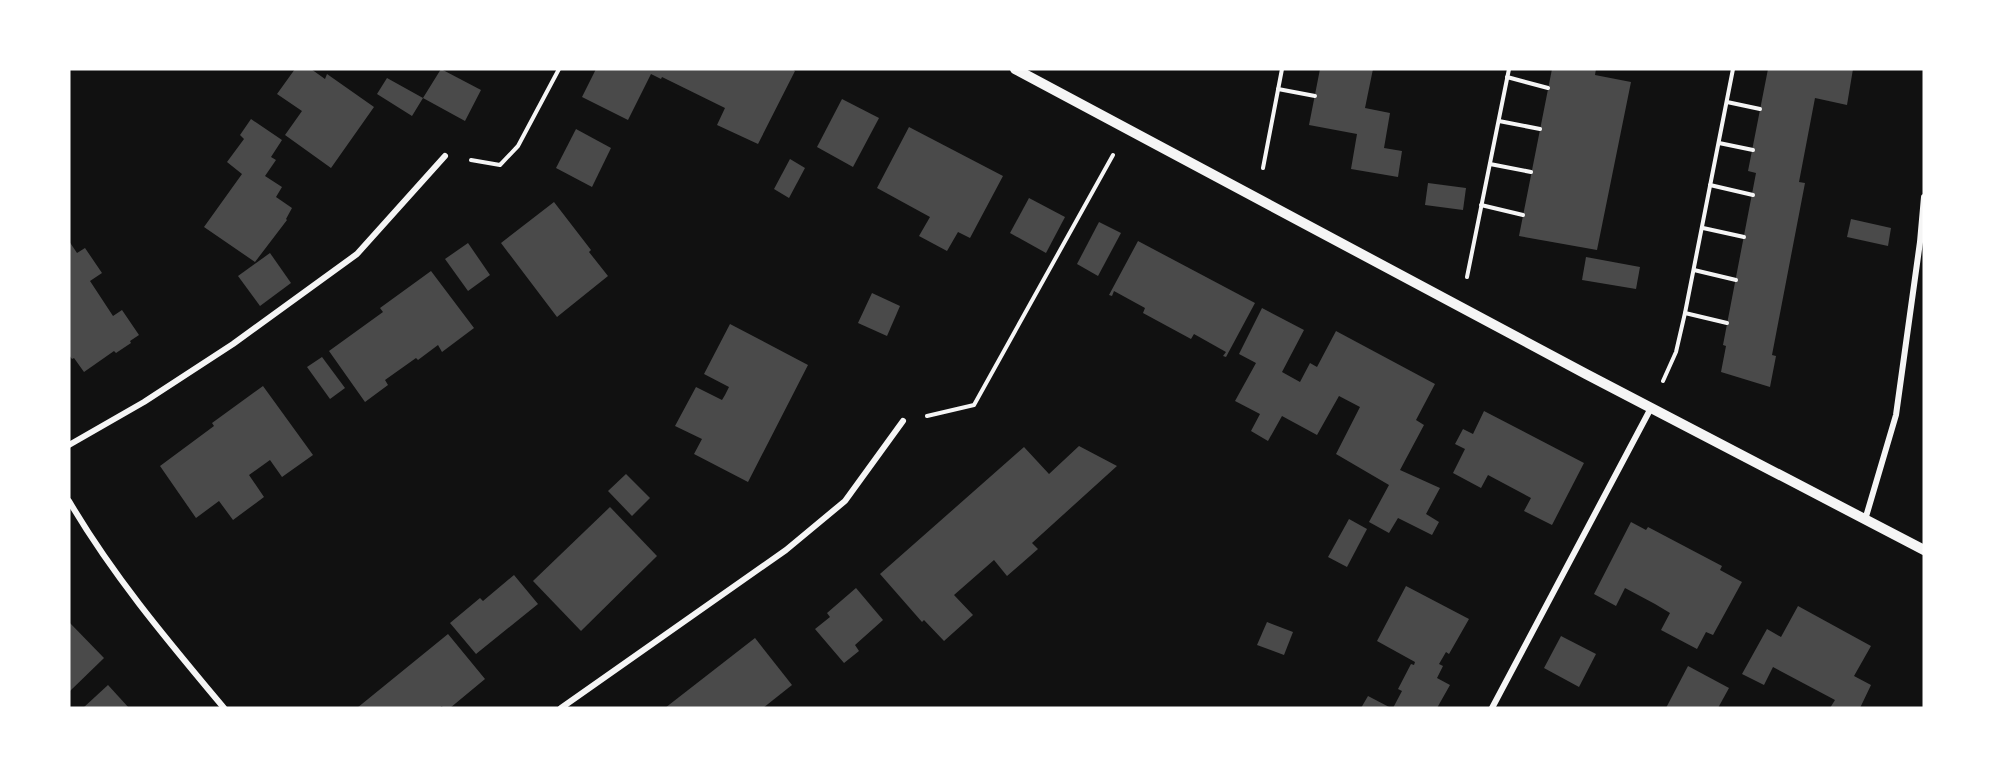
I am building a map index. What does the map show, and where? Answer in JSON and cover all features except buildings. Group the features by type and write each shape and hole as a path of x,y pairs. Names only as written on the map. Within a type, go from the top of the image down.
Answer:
{"street":[{"path":"1015,69 1461,308 1924,550"},
{"path":"69,445 144,402 193,370 357,254 445,156"},
{"path":"1864,520 1896,415 1916,274 1924,197"},
{"path":"1492,708 1651,407"},
{"path":"561,708 786,550 845,501 903,421"},
{"path":"69,501 111,568 224,708"}],"path":[{"path":"445,156 500,165 518,146 559,69"},
{"path":"1257,198 1282,69"},
{"path":"1461,308 1509,69"},
{"path":"1676,352 1733,69"},
{"path":"1507,77 1548,88"},
{"path":"1278,89 1315,96"},
{"path":"1726,102 1760,109"},
{"path":"1499,121 1540,129"},
{"path":"903,421 974,405 1128,128"},
{"path":"1719,143 1753,150"},
{"path":"1490,164 1531,172"},
{"path":"1710,185 1753,195"},
{"path":"1481,205 1523,215"},
{"path":"1702,228 1744,237"},
{"path":"1694,270 1736,280"},
{"path":"1685,313 1727,323"}]}
